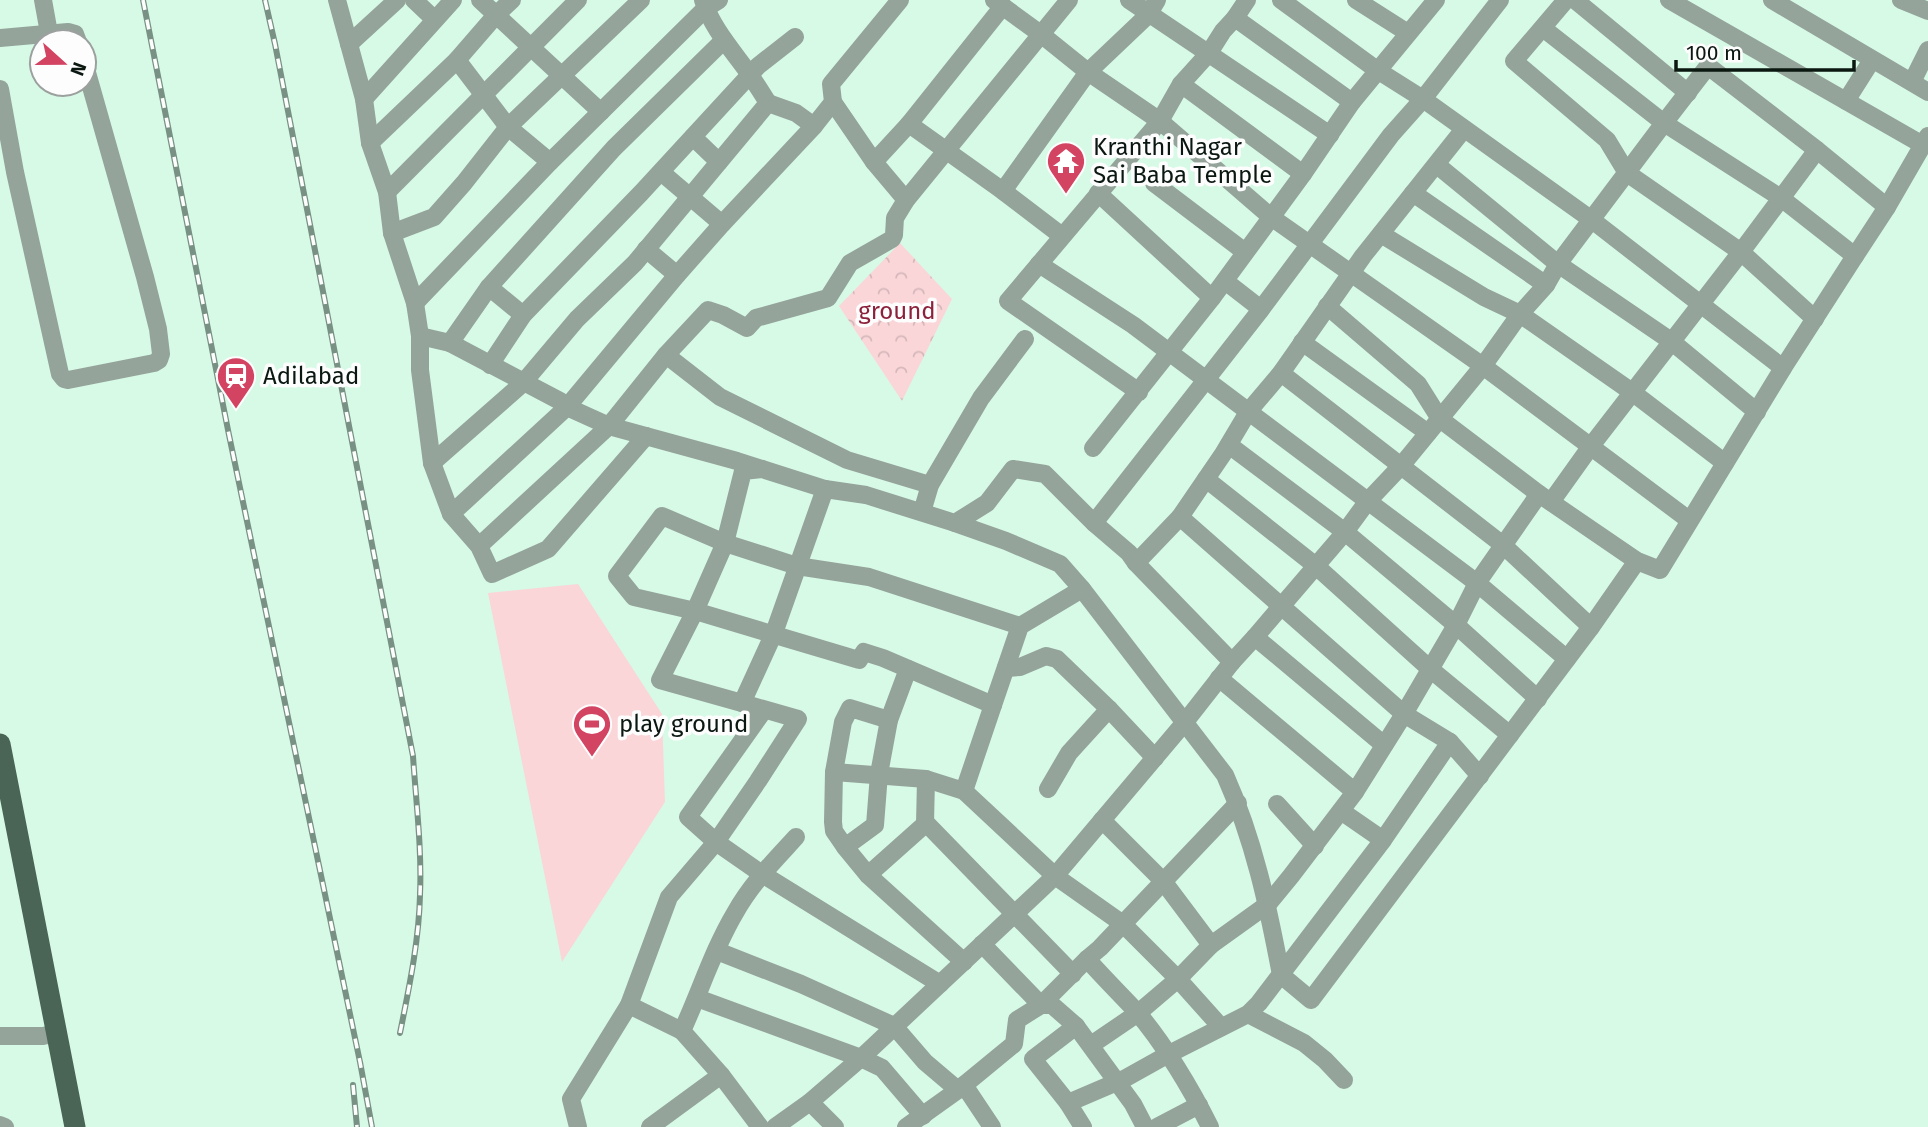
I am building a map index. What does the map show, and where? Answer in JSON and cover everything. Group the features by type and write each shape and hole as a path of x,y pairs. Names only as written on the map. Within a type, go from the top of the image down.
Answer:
{"main road":[{"path":"0,744 50,1034 62,1127"},
{"path":"0,817 50,1034 75,1127"}],"street":[{"path":"43,0 48,28"},
{"path":"337,0 364,99 370,143 387,192 392,233 415,303 420,336 420,370 432,463 451,514 479,546 492,574 548,549 646,436"},
{"path":"349,44 397,0"},
{"path":"414,0 434,19"},
{"path":"364,99 453,0"},
{"path":"480,0 601,112"},
{"path":"370,143 457,60 512,0"},
{"path":"387,192 579,0"},
{"path":"392,233 434,217 509,127 641,0"},
{"path":"900,0 831,84 833,102 874,162 906,200"},
{"path":"479,546 609,425 666,355 708,310 747,328 756,318 825,300 831,295 850,263 892,239 895,218 906,200 1069,0"},
{"path":"1129,0 1153,7 1209,52 1330,135"},
{"path":"1139,392 1008,301 1160,121 1181,84 1209,52 1247,0"},
{"path":"1280,0 1592,220 1783,369"},
{"path":"1356,0 1408,33"},
{"path":"1094,523 1311,244 1391,135 1423,99 1500,0"},
{"path":"1566,0 1514,61 1607,140 1627,173 1741,252 1815,320"},
{"path":"1575,0 1688,93"},
{"path":"1327,306 1418,384 1440,419 1545,498 1637,561 1660,570 1783,369 1888,207 1926,141 1846,101 1669,0"},
{"path":"1772,0 1928,92"},
{"path":"1901,0 1928,11"},
{"path":"415,303 550,162 709,3 724,40 768,103 796,113 814,126"},
{"path":"874,162 909,124 998,3 1088,72 1160,121 1271,217 1483,366 1689,520"},
{"path":"1093,448 1170,354 1303,174 1352,102 1408,33 1427,3"},
{"path":"1003,191 1088,72 1153,7"},
{"path":"1235,18 1352,102"},
{"path":"1544,29 1664,122 1781,198 1854,256"},
{"path":"0,38 28,35"},
{"path":"490,365 523,315 661,172 758,66 795,37"},
{"path":"450,343 489,287 614,148 724,40"},
{"path":"1912,82 1928,50"},
{"path":"457,60 509,127 550,162"},
{"path":"1846,101 1872,60"},
{"path":"775,1127 810,1102 861,1058 1055,876 1185,722 1231,662 1345,532 1367,502 1401,466 1483,366 1708,66 1888,207"},
{"path":"1181,84 1303,174"},
{"path":"0,89 7,173 60,374 68,380 156,362 161,351 145,277 94,98"},
{"path":"451,514 567,407 677,275 833,102"},
{"path":"432,463 523,383 577,319 635,263 768,103"},
{"path":"909,124 1062,236"},
{"path":"1136,563 1180,517 1248,412 1281,373 1351,272 1464,129"},
{"path":"693,137 719,162"},
{"path":"1091,1045 1138,1013 1178,979 1211,945 1268,904 1355,792 1404,714 1477,583 1503,545 1591,446 1817,150"},
{"path":"1437,165 1558,264 1671,341 1757,412"},
{"path":"661,172 722,224"},
{"path":"1154,183 1245,252"},
{"path":"1413,192 1546,285"},
{"path":"1098,193 1212,298"},
{"path":"1381,234 1484,297 1520,314 1632,392 1725,463"},
{"path":"646,249 677,275"},
{"path":"1039,264 1133,325 1477,583 1567,659"},
{"path":"1224,281 1261,309"},
{"path":"489,287 523,315"},
{"path":"420,336 450,343 567,407 609,425 825,489 866,495 922,512 1006,541 1060,564 1225,775 1256,855 1281,975 1311,1000 1538,699 1637,561"},
{"path":"922,512 930,485 981,398 1025,339"},
{"path":"1302,342 1428,433"},
{"path":"666,355 720,397 847,460 930,485"},
{"path":"1281,373 1503,545 1591,627"},
{"path":"1229,445 1345,532 1538,699"},
{"path":"578,1127 571,1099 629,1005 669,897 716,842 797,719 660,680 725,543 743,471 762,469"},
{"path":"954,523 987,503 1013,469 1045,474 1094,523 1129,553 1231,662"},
{"path":"1206,479 1316,566 1429,668 1510,735"},
{"path":"742,703 774,633 825,489"},
{"path":"993,705 864,652 859,660 774,633 634,597 617,576 662,516 725,543 797,566 869,577 1020,626"},
{"path":"1180,517 1404,714 1450,742 1480,776"},
{"path":"964,790 1020,626 1082,589"},
{"path":"1255,637 1384,745"},
{"path":"1006,668 1020,667 1046,656 1057,659 1155,758"},
{"path":"845,847 875,825 879,774 890,720 908,669"},
{"path":"1219,678 1355,792"},
{"path":"890,720 850,708 843,722 834,772 834,831 868,874 964,962"},
{"path":"1048,789 1071,751 1109,709"},
{"path":"764,710 688,817 716,842 762,874 940,984"},
{"path":"1068,1103 1118,1082 1248,1014 1383,841 1450,742"},
{"path":"834,772 926,779 964,790 1055,876 1123,924 1221,1027"},
{"path":"868,874 925,824 926,779"},
{"path":"906,1127 961,1088 1014,1044 1017,1020 1041,1005 1100,948 1238,803"},
{"path":"1277,804 1315,846"},
{"path":"1341,811 1383,841"},
{"path":"1102,820 1163,881 1211,945"},
{"path":"925,824 930,826 1073,974"},
{"path":"682,1031 706,972 735,913 762,874 796,837"},
{"path":"982,944 1041,1005 1052,1005 1076,1026 1118,1082 1145,1127"},
{"path":"717,951 801,984 894,1026 925,1062 961,1088 992,1127"},
{"path":"1087,960 1138,1013 1199,1105 1210,1127"},
{"path":"697,998 882,1068 923,1116"},
{"path":"629,1005 682,1031 721,1075 760,1127"},
{"path":"1248,1014 1304,1043 1344,1080"},
{"path":"1076,1026 1032,1059 1068,1103 1083,1127"},
{"path":"0,1036 50,1034"},
{"path":"650,1127 721,1075"},
{"path":"810,1102 835,1127"},
{"path":"1157,1127 1199,1105"}],"green space":[{"name":"ground","path":"900,243 952,299 902,401 839,306"},
{"name":"play ground","path":"578,584 662,714 665,802 562,962 488,593"}],"railway":[{"path":"143,0 229,435 372,1127"},
{"path":"265,0 413,756 420,860 419,912 413,964 400,1033"},
{"path":"353,1085 357,1127"}],"place":[{"name":"Kranthi Nagar Sai Baba Temple","path":"1066,195"},
{"name":"Adilabad","path":"236,410"},
{"name":"play ground","path":"592,758"}]}
